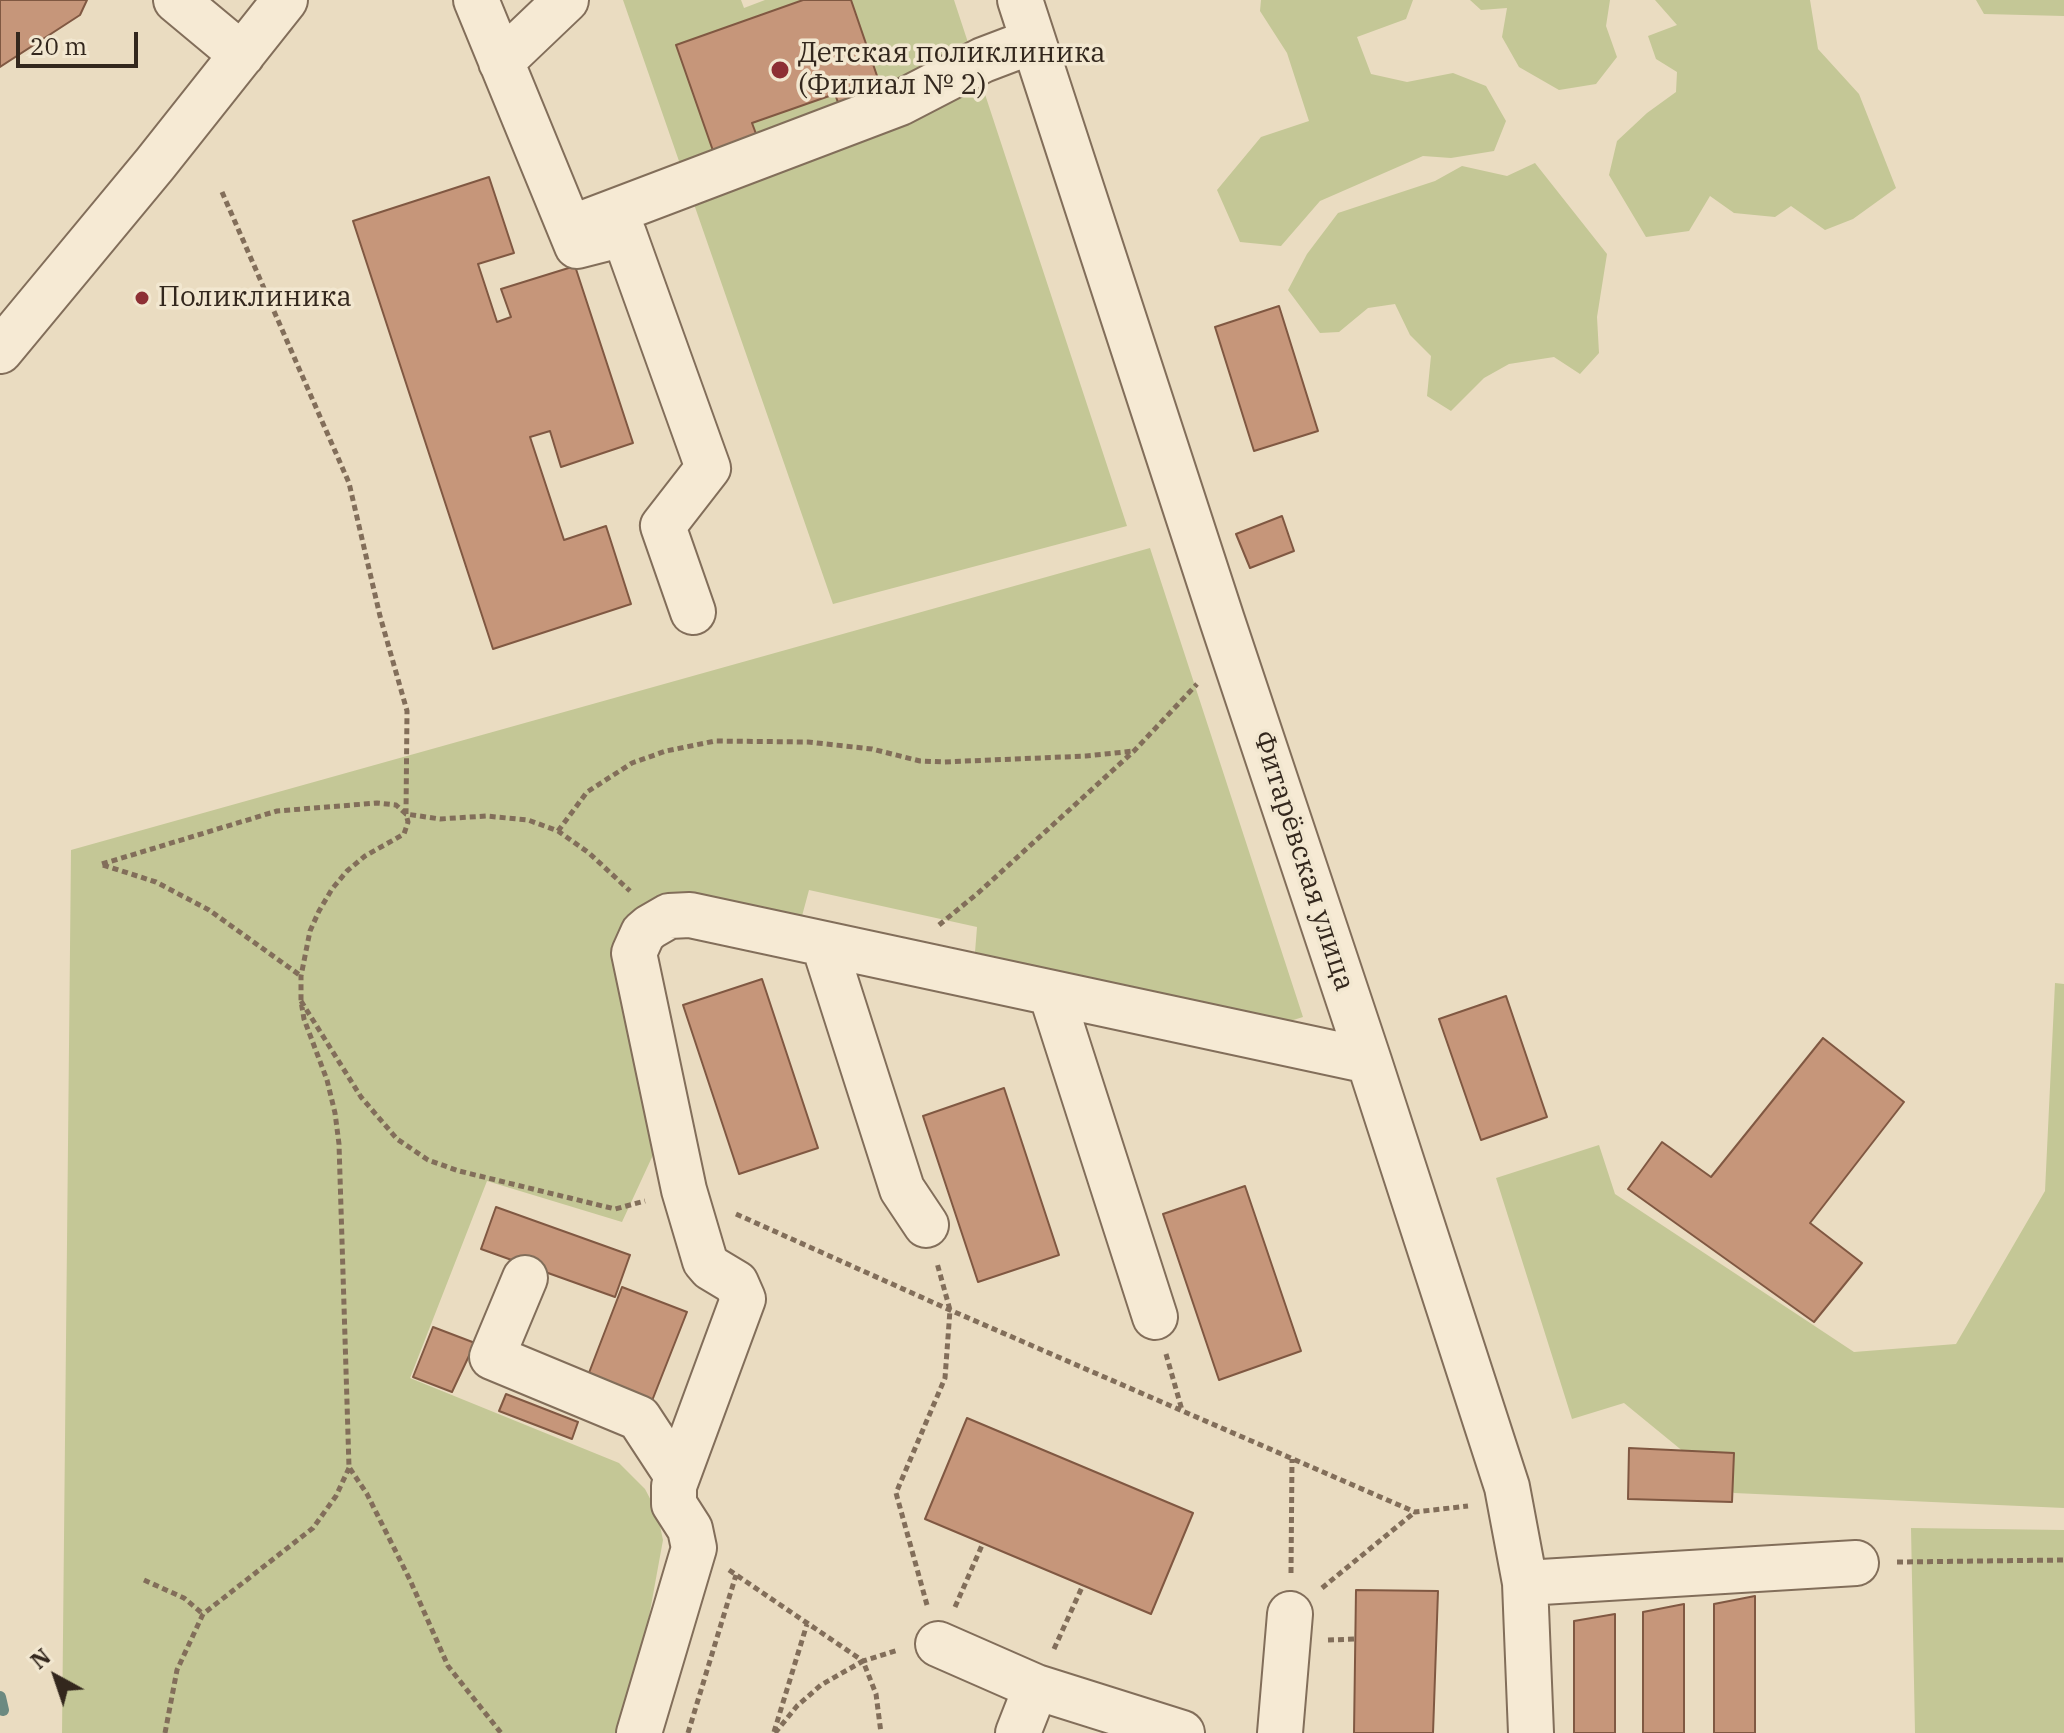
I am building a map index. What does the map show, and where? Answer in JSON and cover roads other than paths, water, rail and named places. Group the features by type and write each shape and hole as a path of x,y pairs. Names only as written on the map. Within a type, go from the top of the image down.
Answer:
{"street":[{"path":"176,0 242,55"},
{"path":"0,351 93,241 285,0"},
{"path":"476,0 577,246 624,234 708,468 663,526 693,612"},
{"path":"501,62 566,0"},
{"name":"Фитарёвская улица","path":"1020,0 1507,1487 1525,1583 1531,1733"},
{"path":"571,229 900,103 983,60 1033,41"},
{"path":"639,1733 694,1548 690,1529 674,1504 677,1476 743,1299 736,1283 705,1261 684,1190 634,953 643,933 669,916 690,915 1369,1061"},
{"path":"824,945 902,1189 926,1225"},
{"path":"1051,993 1155,1317"},
{"path":"525,1278 492,1357 639,1418 677,1476"},
{"path":"1525,1583 1856,1563"},
{"path":"1280,1733 1290,1614"},
{"path":"938,1644 1036,1687 1182,1733"},
{"path":"1018,1733 1036,1687"}],"waterway":[{"path":"0,1697 3,1710"}],"place":[{"name":"Детская поликлиника (Филиал № 2)","path":"780,70"},
{"name":"Поликлиника","path":"142,298"}]}
